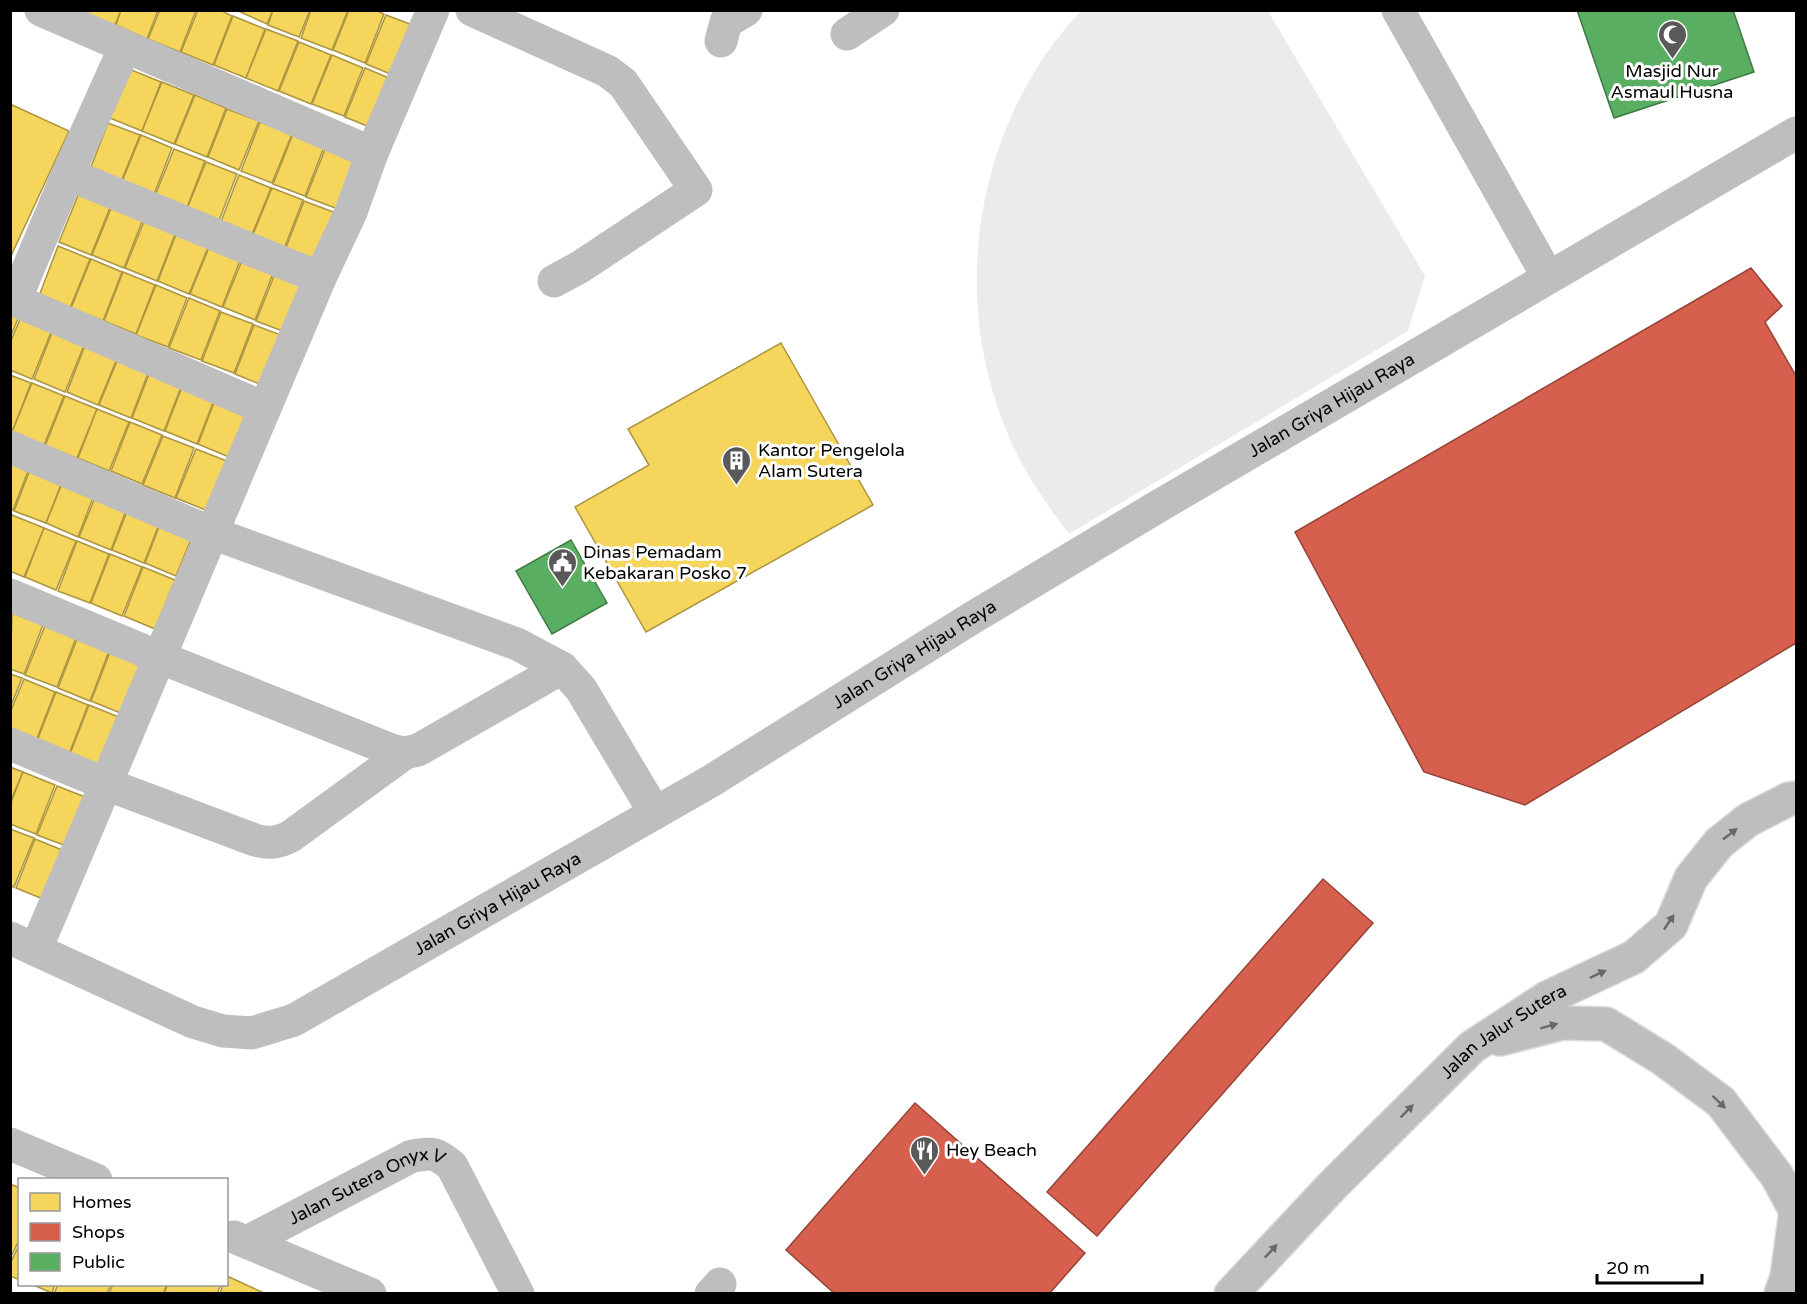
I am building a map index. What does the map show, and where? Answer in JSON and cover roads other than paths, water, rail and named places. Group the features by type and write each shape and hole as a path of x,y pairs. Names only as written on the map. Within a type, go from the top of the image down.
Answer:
{"street":[{"path":"41,10 372,153"},
{"path":"472,10 607,71 623,83 696,190 580,267 554,281"},
{"path":"721,41 726,22 746,10"},
{"path":"847,34 882,10"},
{"path":"1398,10 1548,277"},
{"path":"23,944 106,784 264,408 351,212 422,14"},
{"path":"125,47 13,299 264,408"},
{"name":"Jalan Griya Hijau Raya","path":"23,944 193,1023 223,1030 252,1033 294,1020 711,781 944,635 1092,546 1797,133"},
{"path":"68,174 320,278"},
{"path":"10,447 212,533 518,644 562,668 581,689 655,813"},
{"path":"10,595 382,747 405,753"},
{"path":"10,744 106,784 255,840 268,843 279,842 291,836 405,753 418,750 562,668"},
{"name":"Jalan Jalur Sutera","path":"1232,1293 1333,1185 1472,1047 1547,998 1634,957 1671,925 1691,878 1719,843 1748,820 1794,797"},
{"path":"1472,1047 1562,1023 1606,1024 1663,1059 1721,1101 1777,1176 1796,1211 1787,1277 1781,1293"},
{"path":"10,1144 94,1178"},
{"name":"Jalan Sutera Onyx V","path":"237,1238 412,1156 440,1155 452,1166 519,1293"},
{"name":"Jalan Sutera Onyx V","path":"237,1238 370,1293"}],"place":[{"name":"Masjid Nur Asmaul Husna","path":"1672,60"},
{"name":"Kantor Pengelola Alam Sutera","path":"737,486"},
{"name":"Dinas Pemadam Kebakaran Posko 7","path":"562,588"},
{"name":"Hey Beach","path":"925,1176"}]}
